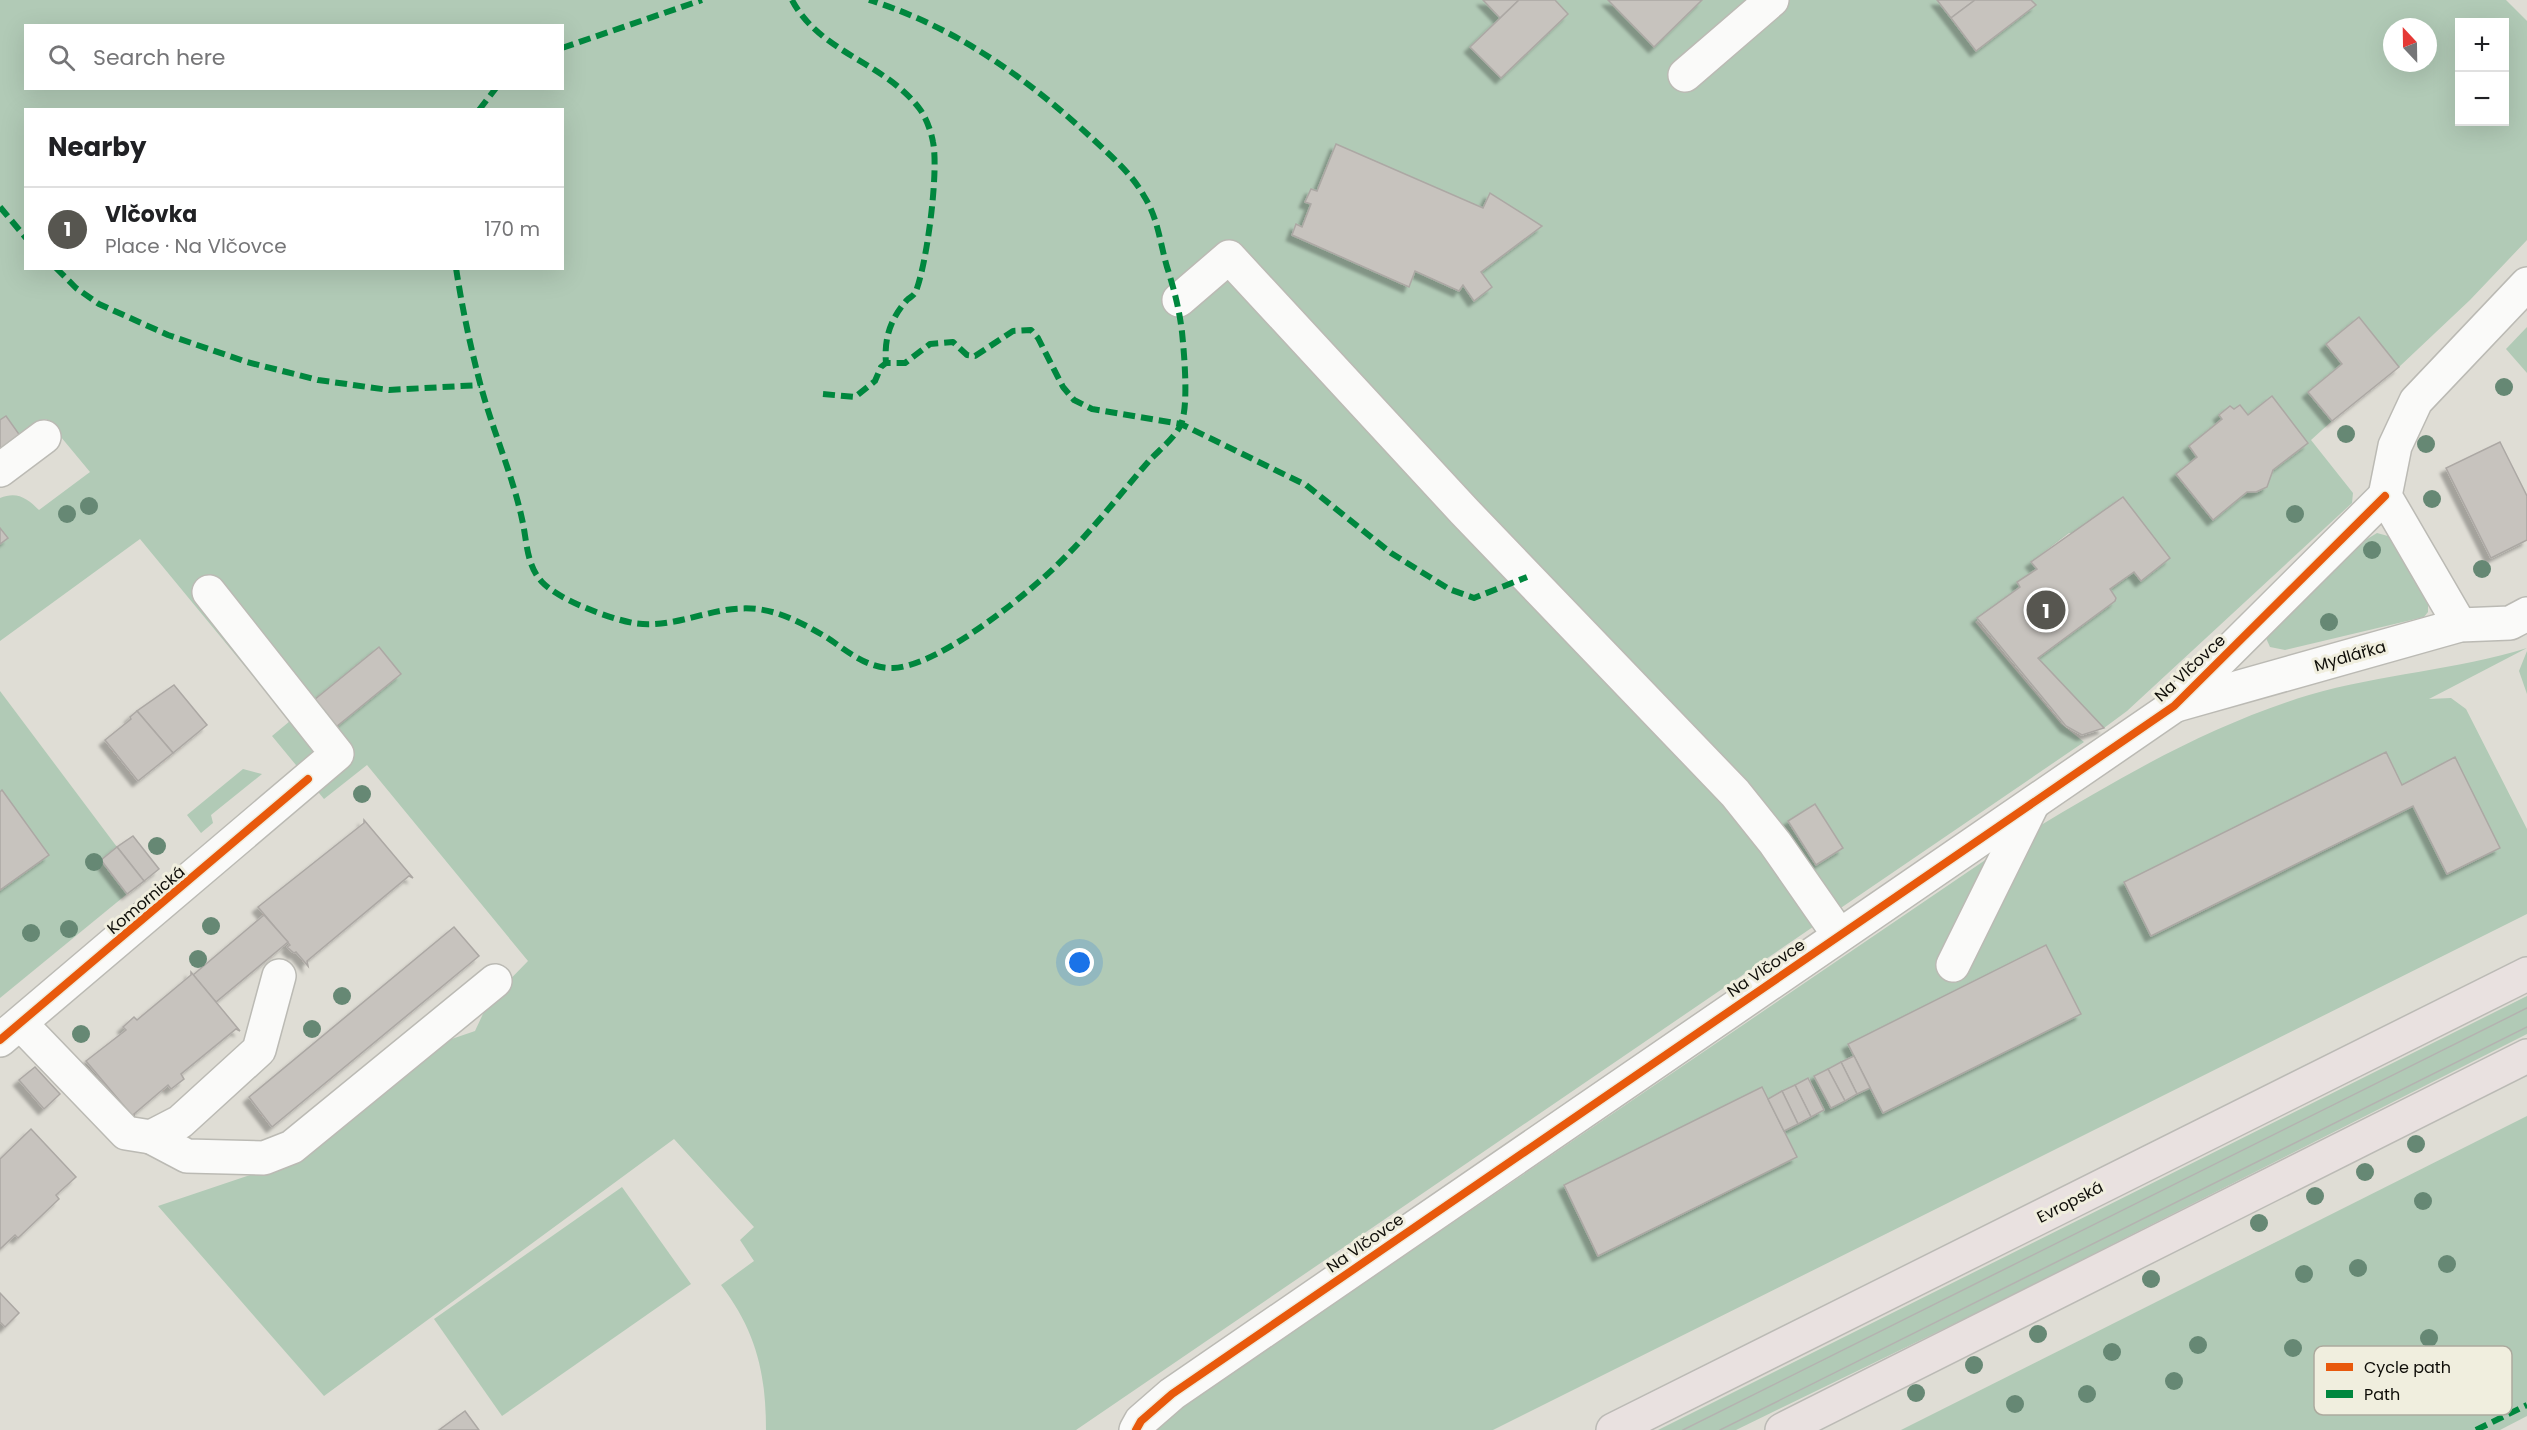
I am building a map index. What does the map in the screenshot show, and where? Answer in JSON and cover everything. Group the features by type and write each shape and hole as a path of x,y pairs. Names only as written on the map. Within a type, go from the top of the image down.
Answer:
{"main road":[{"name":"Evropská","path":"1613,1430 2527,974"},
{"path":"1782,1430 2527,1056"}],"street":[{"path":"1685,75 1772,0"},
{"path":"1179,300 1229,257 1464,511 1735,793 1775,843 1839,935"},
{"path":"2460,625 2385,496 2395,446 2416,401 2527,284"},
{"path":"0,470 44,437"},
{"name":"Na Vlčovce","path":"1136,1430 1141,1421 1172,1394 2174,706 2385,496"},
{"name":"Komornická","path":"11,1032 337,754 209,592"},
{"name":"Mydlářka","path":"2174,706 2460,625 2510,623 2527,614"},
{"path":"1953,965 2033,803"},
{"path":"151,1137 180,1122 259,1050 279,975"},
{"path":"11,1032 126,1133 151,1137 187,1156 264,1158 292,1147 495,981"}],"green space":[{"path":"0,0 1483,0 1500,18 1471,47 1501,78 1568,14 1555,0 1608,0 1654,47 1702,0 1937,0 1976,51 2035,6 2031,0 2506,0 2527,21 2527,240 2470,300 2399,367 2359,318 2342,364 2308,392 2332,421 2311,440 2353,493 2352,503 2127,711 2104,728 2038,658 2114,602 2116,598 2110,589 2134,572 2170,558 2069,533 2031,562 2037,569 2017,582 2020,587 1975,622 2061,724 2084,742 1076,1430 766,1430 764,1390 757,1353 743,1319 721,1285 754,1261 740,1240 754,1227 674,1139 324,1396 158,1206 295,1160 437,1044 475,1031 489,1001 528,961 367,765 324,799 272,736 290,721 140,539 0,641 0,544 8,538 0,528 0,498 12,495 21,497 39,510 90,472 46,419 21,437 6,416 0,420","holes":["1336,144 1483,208 1490,193 1541,226 1481,272 1492,287 1474,300 1463,285 1459,290 1415,271 1409,287 1292,235 1296,225 1302,227 1311,204 1305,202 1311,189 1317,191","2272,396 2308,443 2273,470 2267,487 2256,492 2247,492 2213,519 2176,474 2197,457 2189,446 2222,419 2219,414 2230,406 2234,409 2240,405 2248,415","1815,804 1843,848 1817,865 1789,821"]},
{"path":"2527,327 2527,373 2506,349"},
{"path":"2377,533 2395,538 2428,604 2428,612 2424,617 2285,650 2270,647 2266,638 2268,630 2359,544"},
{"path":"2527,648 2429,699 2451,698 2466,709 2527,829 2527,914 1493,1430 1155,1430 1167,1417 2000,850 2074,805 2188,743 2268,709 2336,688","holes":["2386,752 2402,785 2455,758 2500,848 2447,873 2413,806 2125,882","2046,945 2081,1014 1884,1113 1870,1088 1831,1108 1814,1076 1854,1056 1848,1044","1809,1078 1824,1110 1784,1131 1797,1157 1598,1255 1564,1185 1762,1087 1768,1099"]},
{"path":"2527,651 2527,694 2519,671"},
{"path":"0,691 117,847 127,894 0,998"},
{"path":"243,769 262,774 211,815 213,823 201,833 187,815"},
{"path":"2527,996 2527,1034 1999,1302 1736,1430 1658,1430"},
{"path":"2527,1116 2527,1416 2500,1430 1901,1430"},
{"path":"622,1187 691,1284 502,1416 434,1319"}],"building":[{"path":"1483,0 1519,0 1500,18"},
{"path":"1519,0 1555,0 1568,14 1501,78 1470,47"},
{"path":"1608,0 1702,0 1654,47"},
{"path":"1937,0 1975,0 1951,18"},
{"path":"1975,0 2031,0 2036,5 1976,51 1951,18"},
{"path":"1336,144 1483,208 1490,193 1542,226 1481,272 1492,287 1474,301 1463,285 1459,291 1415,271 1409,287 1292,235 1296,224 1302,227 1311,204 1305,202 1311,189 1317,191"},
{"path":"2359,317 2399,367 2332,421 2308,392 2342,364 2326,344"},
{"path":"2272,396 2308,443 2273,470 2267,487 2256,492 2247,492 2213,520 2176,474 2197,457 2189,446 2222,419 2219,415 2230,406 2234,409 2240,405 2248,415"},
{"path":"6,416 21,437 0,452 0,420"},
{"path":"2500,442 2527,496 2527,540 2491,558 2446,468"},
{"path":"2123,497 2170,558 2141,581 2134,572 2110,589 2116,598 2115,601 2038,658 2104,728 2082,735 2066,726 1977,618 2020,587 2017,582 2037,569 2031,562"},
{"path":"0,528 8,538 0,544"},
{"path":"379,647 401,674 336,727 314,700"},
{"path":"174,685 207,725 173,753 137,711"},
{"path":"137,711 173,753 138,781 105,740 131,719 130,717"},
{"path":"2386,752 2402,785 2455,757 2500,848 2447,874 2413,806 2151,936 2124,882"},
{"path":"2,790 49,855 0,890 0,792"},
{"path":"1815,804 1843,848 1816,865 1788,821"},
{"path":"364,820 413,878 409,876 307,961 308,966 296,952 294,953 287,947 290,945 258,907 364,823"},
{"path":"133,836 159,869 144,881 117,847"},
{"path":"117,847 144,881 127,894 101,860"},
{"path":"264,915 288,942 216,1002 193,975"},
{"path":"454,927 479,956 272,1127 249,1097"},
{"path":"2046,945 2081,1014 1883,1113 1848,1044"},
{"path":"191,972 240,1031 236,1029 181,1074 184,1079 171,1089 168,1085 134,1114 135,1119 86,1061 126,1030 123,1027 134,1017 137,1020 191,975"},
{"path":"1854,1056 1870,1088 1857,1094 1841,1062"},
{"path":"1841,1062 1857,1094 1845,1101 1828,1069"},
{"path":"35,1067 60,1094 44,1109 19,1080"},
{"path":"1828,1069 1845,1101 1831,1108 1814,1076"},
{"path":"1808,1078 1824,1110 1811,1117 1795,1085"},
{"path":"1795,1085 1811,1117 1798,1124 1782,1091"},
{"path":"1762,1087 1797,1157 1598,1256 1564,1185"},
{"path":"1782,1091 1798,1124 1784,1131 1768,1099"},
{"path":"31,1129 76,1177 56,1195 59,1199 18,1238 15,1235 0,1249 0,1159"},
{"path":"0,1293 19,1313 5,1327 0,1322"},
{"path":"465,1411 479,1430 439,1430"}],"tram line":[{"path":"1683,1430 2527,1008"},
{"path":"1720,1430 2527,1027"}],"marked path":[{"path":"564,47 702,0"},
{"path":"792,0 804,18 819,33 905,92 922,112 932,138 933,195 924,260 915,293 896,314 889,330 886,363"},
{"path":"456,270 476,369 518,502 530,560 537,575 550,589 584,607 633,623 664,623 741,608 766,611 801,623 857,658 883,667 910,665 930,657 972,633 1057,566 1179,429 1185,405 1185,365 1181,323 1153,213 1134,180 1121,166 1043,96 989,57 932,25 869,0"},
{"path":"481,108 494,90"},
{"path":"0,207 24,236"},
{"path":"58,270 76,288 99,304 168,335 247,362 318,380 389,390 480,385"},
{"path":"823,394 855,397 875,381 881,367 886,363 905,363 930,344 953,342 967,355 975,356 1013,331 1031,330 1038,338 1063,387 1074,400 1092,409 1181,424 1306,485 1391,553 1449,589 1474,598 1527,577"},
{"path":"2512,1412 2527,1405"},
{"path":"2476,1430 2507,1415"}],"cycle path":[{"path":"1136,1430 1141,1421 1172,1394 2174,706 2385,496"},
{"path":"0,1040 308,779"}],"place":[{"name":"Vlčovka","path":"2046,610"}]}
